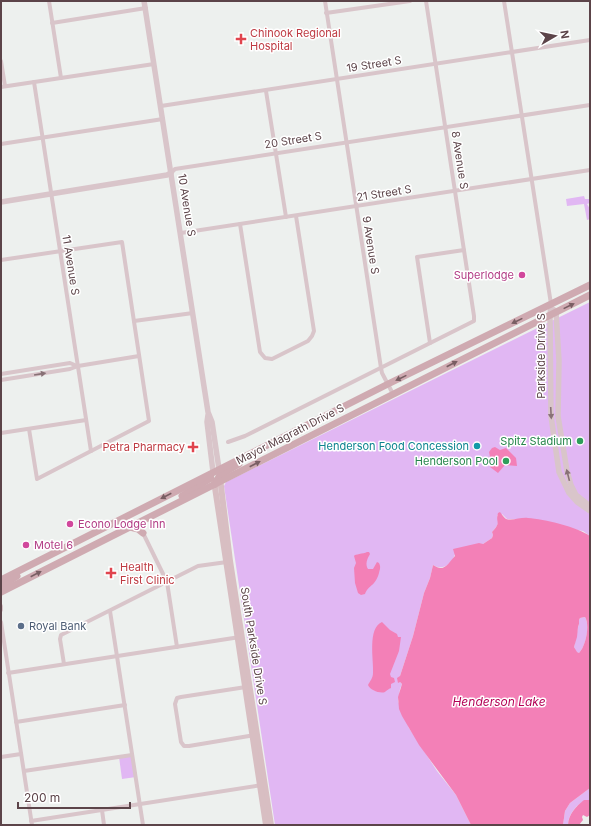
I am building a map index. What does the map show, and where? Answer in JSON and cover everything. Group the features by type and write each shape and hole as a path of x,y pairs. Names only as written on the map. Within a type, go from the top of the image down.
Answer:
{"main road":[{"name":"Mayor Magrath Drive S","path":"1,592 160,512 285,436 590,285"},
{"name":"Mayor Magrath Drive S","path":"1,580 61,549 393,394 590,295"},
{"name":"South Parkside Drive S","path":"217,476 228,561 255,735 266,825"},
{"path":"143,533 141,527 144,520"},
{"path":"130,527 138,529 143,533"},
{"path":"1,586 49,559 61,549"},
{"name":"South Parkside Drive S","path":"262,785 271,825"}],"street":[{"path":"49,1 61,78"},
{"name":"10 Avenue S","path":"144,1 208,413 212,422 217,476"},
{"name":"9 Avenue S","path":"324,1 381,368 393,394"},
{"path":"326,13 410,1"},
{"name":"8 Avenue S","path":"426,1 446,126 474,321"},
{"path":"504,1 551,304"},
{"path":"52,23 146,8"},
{"name":"19 Street S","path":"161,106 590,40"},
{"path":"1,61 3,87 154,64"},
{"name":"11 Avenue S","path":"34,82 91,451"},
{"path":"266,91 286,217"},
{"name":"20 Street S","path":"1,202 167,175 175,169 590,105"},
{"path":"1,144 163,119"},
{"name":"21 Street S","path":"181,233 590,170"},
{"path":"240,224 260,352 265,358 271,359 308,341 312,336 314,329 296,216"},
{"path":"1,260 122,242 149,421 37,479 30,429"},
{"path":"430,343 417,257 464,250"},
{"name":"Parkside Drive S","path":"551,304 559,361 558,416 567,474 576,495 590,506"},
{"path":"134,322 193,313"},
{"name":"Parkside Drive S","path":"553,313 551,416 559,472 563,482 573,498 590,511"},
{"name":"Mayor Magrath Drive S","path":"228,442 245,436 474,321"},
{"path":"1,380 139,356"},
{"path":"1,374 70,363 78,366"},
{"path":"1,433 86,420"},
{"path":"143,533 166,582 177,647"},
{"path":"64,664 61,635 198,566 228,561"},
{"path":"110,611 143,825"},
{"path":"1,622 32,823 102,810 262,785"},
{"path":"8,673 240,637"},
{"path":"247,686 177,698 175,704 181,742 184,746 189,746 255,735"},
{"path":"16,722 125,705"},
{"path":"1,757 21,754"},
{"path":"24,772 132,755"},
{"path":"102,810 104,825"}],"shaded area":[{"path":"584,196 585,199 589,199 590,203 587,204 590,209 590,219 587,220 584,204 567,206 566,199"},
{"path":"590,302 590,536 583,531 517,519 507,519 502,514 497,515 498,523 492,532 492,538 483,544 455,554 452,561 447,566 437,567 433,565 400,676 400,682 402,684 398,701 409,728 437,771 456,795 471,825 275,825 224,486 226,482"},
{"path":"585,617 587,625 586,636 584,646 579,653 576,652 574,647 579,620 580,618"},
{"path":"132,755 136,777 122,779 119,757"},
{"path":"590,788 590,800 582,802 578,805 570,816 568,825 563,825 565,811 570,803"}],"water":[{"name":"Henderson Pool","path":"495,447 500,450 506,448 516,458 517,466 505,465 498,473 490,467 495,460 490,457 489,452"},
{"name":"Henderson Lake","path":"500,512 506,519 525,518 551,522 569,527 590,536 590,788 570,803 565,811 563,825 471,825 456,795 419,745 399,709 398,697 402,684 400,682 398,683 397,678 400,676 413,636 433,565 443,568 455,556 453,549 479,543 483,544 492,538 492,532 498,524 498,513","holes":["585,617 587,630 584,646 579,653 574,647 579,620 580,618"]},
{"path":"367,552 370,554 367,562 368,569 373,569 377,562 379,563 380,568 376,581 368,588 365,594 361,595 358,593 355,583 354,568 356,563 354,556"},
{"path":"382,622 390,630 397,634 398,637 401,637 399,651 390,674 391,677 394,678 395,682 391,684 391,688 385,692 378,692 373,690 368,685 373,675 372,645 374,631 377,625"},
{"path":"584,800 590,800 590,815 587,817 583,815 583,820 579,825 568,825 569,818 573,811"}],"place":[{"name":"Chinook Regional Hospital","path":"241,39"},
{"name":"Superlodge","path":"522,275"},
{"name":"Spitz Stadium","path":"580,441"},
{"name":"Henderson Food Concession","path":"477,446"},
{"name":"Petra Pharmacy","path":"193,447"},
{"name":"Henderson Pool","path":"506,461"},
{"name":"Econo Lodge Inn","path":"70,524"},
{"name":"Motel 6","path":"26,545"},
{"name":"Health First Clinic","path":"111,573"},
{"name":"Royal Bank","path":"21,626"}]}
